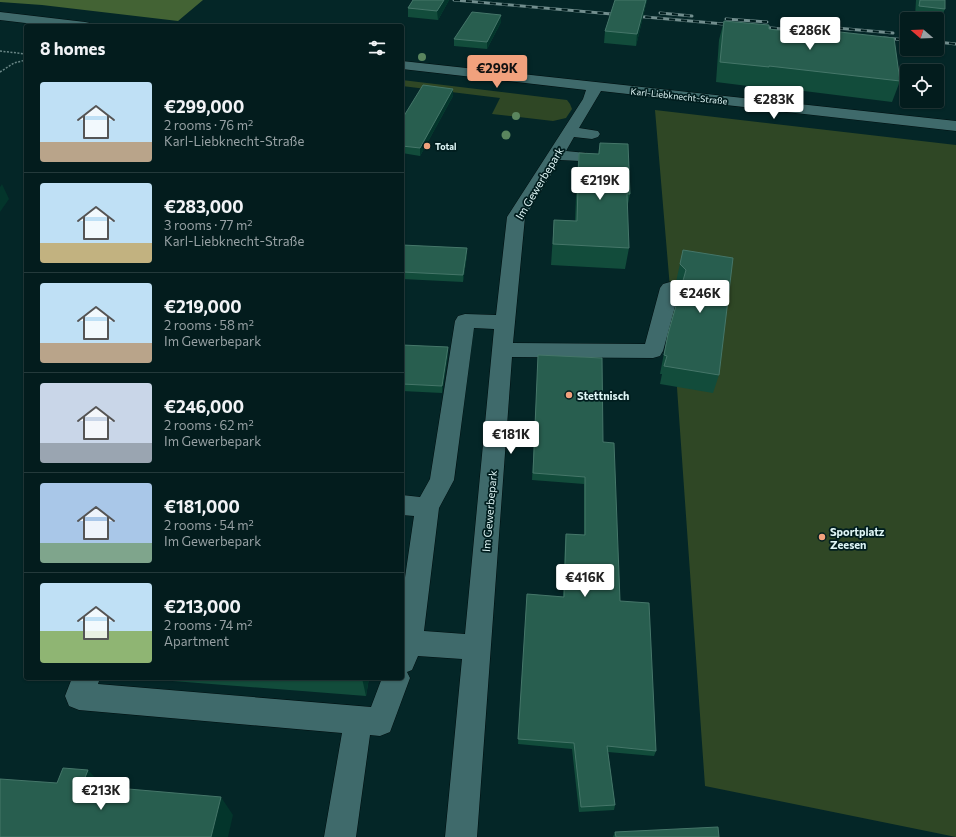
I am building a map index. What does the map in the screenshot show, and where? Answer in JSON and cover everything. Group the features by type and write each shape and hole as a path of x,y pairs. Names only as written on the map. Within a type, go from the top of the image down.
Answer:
{"street":[{"path":"0,16 68,24"},
{"name":"Karl-Liebknecht-Straße","path":"404,65 956,126"},
{"name":"Im Gewerbepark","path":"461,837 502,350 516,217 590,99 595,87"},
{"path":"569,132 592,134"},
{"path":"555,155 580,156"},
{"path":"502,350 652,351 670,288"},
{"path":"477,647 405,652 427,507 442,480 465,321 505,322"},
{"path":"404,505 427,507"},
{"path":"85,680 79,696 380,722 395,680"},
{"path":"340,837 358,720"}],"path":[{"path":"0,51 24,54"},
{"path":"0,72 14,63 24,60"}],"green space":[{"path":"0,0 203,0 178,21 42,5 0,2"},
{"path":"404,80 567,100 572,109 566,118 553,121 492,114 500,98 404,86"},
{"name":"Sportplatz Zeesen","path":"655,110 956,145 956,837 705,786 670,288"}],"building":[{"path":"413,0 444,0 437,11 408,8"},
{"path":"615,0 646,0 637,34 605,31"},
{"path":"920,0 945,0 945,9 919,6"},
{"path":"472,12 501,15 487,42 454,39"},
{"path":"724,21 769,25 769,29 823,36 822,30 894,38 900,81 769,66 720,62"},
{"path":"423,85 453,89 420,148 404,146 404,116"},
{"path":"600,143 628,144 630,194 627,194 629,248 553,244 554,220 577,221 579,153 599,154"},
{"path":"404,245 467,248 463,275 404,272"},
{"path":"683,250 733,258 719,375 664,366 667,356 664,355 668,334 686,270 680,264"},
{"path":"404,345 448,347 442,386 404,384"},
{"path":"538,355 602,358 603,442 614,443 620,601 649,603 656,751 607,746 615,805 581,807 574,743 518,739 527,594 564,597 566,534 585,535 585,477 533,473"},
{"path":"63,768 88,770 82,785 221,797 211,837 0,837 0,779 57,783"},
{"path":"718,827 719,837 616,837 615,832"}],"railway":[{"path":"454,0 735,25"},
{"path":"660,13 692,16"},
{"path":"726,19 767,22"},
{"path":"759,27 832,33"},
{"path":"825,27 893,33"},
{"path":"884,38 900,39"},
{"path":"944,43 956,44"}],"place":[{"name":"Total","path":"427,146"},
{"name":"Stettnisch","path":"569,395"},
{"name":"Sportplatz Zeesen","path":"822,537"}]}
